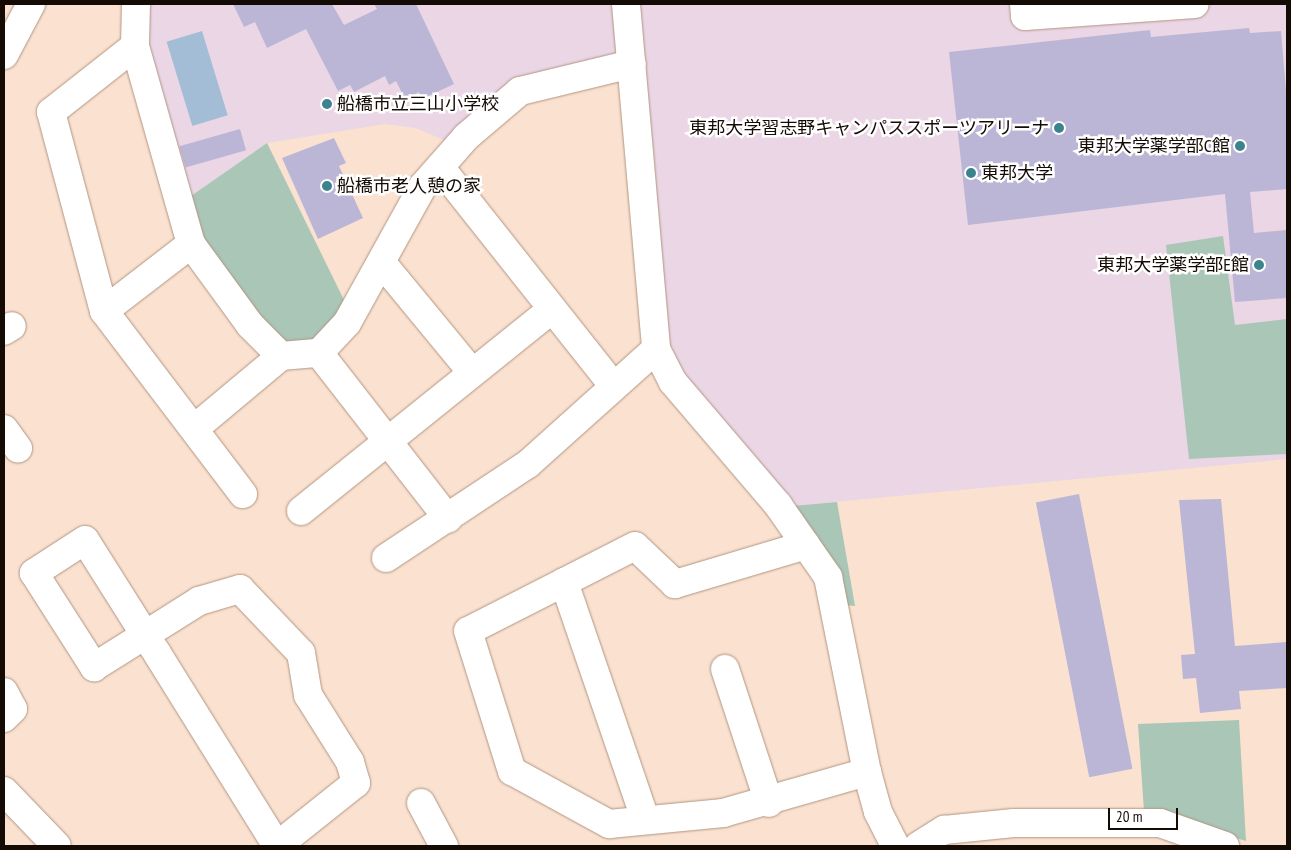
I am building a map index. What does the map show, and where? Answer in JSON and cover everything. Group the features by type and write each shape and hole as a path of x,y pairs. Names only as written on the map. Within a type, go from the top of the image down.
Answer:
{"street":[{"path":"4,55 31,4"},
{"path":"136,4 135,46 191,244 250,326 281,356"},
{"path":"626,4 656,348 673,382 778,505 828,577 867,772 878,812 895,846"},
{"path":"1024,4 1026,16 1195,4"},
{"path":"135,46 51,112 104,311 195,428 243,494"},
{"path":"195,428 281,356 319,353 348,323 382,263 407,212 440,167 520,91 632,64"},
{"path":"440,167 613,385"},
{"path":"104,311 191,244"},
{"path":"382,263 472,372"},
{"path":"301,511 389,444 472,372 552,309"},
{"path":"386,558 448,519 528,464 656,348"},
{"path":"319,353 448,519"},
{"path":"806,545 675,584 635,546 468,631 512,770 609,824 645,819 723,813 769,803 867,772"},
{"path":"564,582 645,819"},
{"path":"240,589 301,653 308,695 350,762 356,784 277,846 145,634 199,602 240,589"},
{"path":"725,669 769,803"},
{"path":"4,692 12,709 4,718"},
{"path":"4,790 58,846"},
{"path":"421,803 444,846"},
{"path":"918,846 944,830 1014,822 1158,835 1225,846"}],"shaded area":[{"name":"船橋市立三山小学校","path":"145,4 614,4 618,40 613,57 446,141 416,128 385,124 267,143 191,196 141,34"},
{"name":"東邦大学","path":"639,4 1287,4 1287,459 792,506 686,378 669,342"}],"green space":[{"path":"267,143 345,302 317,344 290,349 258,318 204,243 191,196"},
{"path":"1223,236 1235,325 1287,319 1287,454 1189,459 1166,245"},
{"path":"837,502 855,606 845,605 792,506"},
{"path":"1239,720 1246,841 1144,811 1138,724"}],"water":[{"path":"202,31 228,115 192,126 167,42"}],"building":[{"path":"233,4 332,4 344,25 377,9 374,4 416,4 454,84 422,99 419,92 405,99 396,81 389,85 385,76 354,92 350,85 338,91 306,29 267,48 255,22 244,27"},
{"path":"1249,28 1250,33 1281,31 1287,103 1287,189 1250,192 1254,233 1287,230 1287,298 1235,302 1225,194 968,225 949,52 1150,30 1151,37"},
{"path":"240,129 246,150 186,168 179,146"},
{"path":"334,138 346,163 339,166 363,218 318,239 282,158"},
{"path":"1079,494 1132,769 1089,777 1036,502"},
{"path":"1221,499 1235,646 1287,642 1287,688 1239,691 1241,709 1200,713 1196,678 1183,679 1181,655 1195,654 1179,500"}],"place":[{"name":"船橋市立三山小学校","path":"327,104"},
{"name":"東邦大学習志野キャンパススポーツアリーナ","path":"1059,128"},
{"name":"東邦大学薬学部C館","path":"1240,146"},
{"name":"東邦大学","path":"971,173"},
{"name":"船橋市老人憩の家","path":"327,186"},
{"name":"東邦大学薬学部E館","path":"1259,265"}]}
